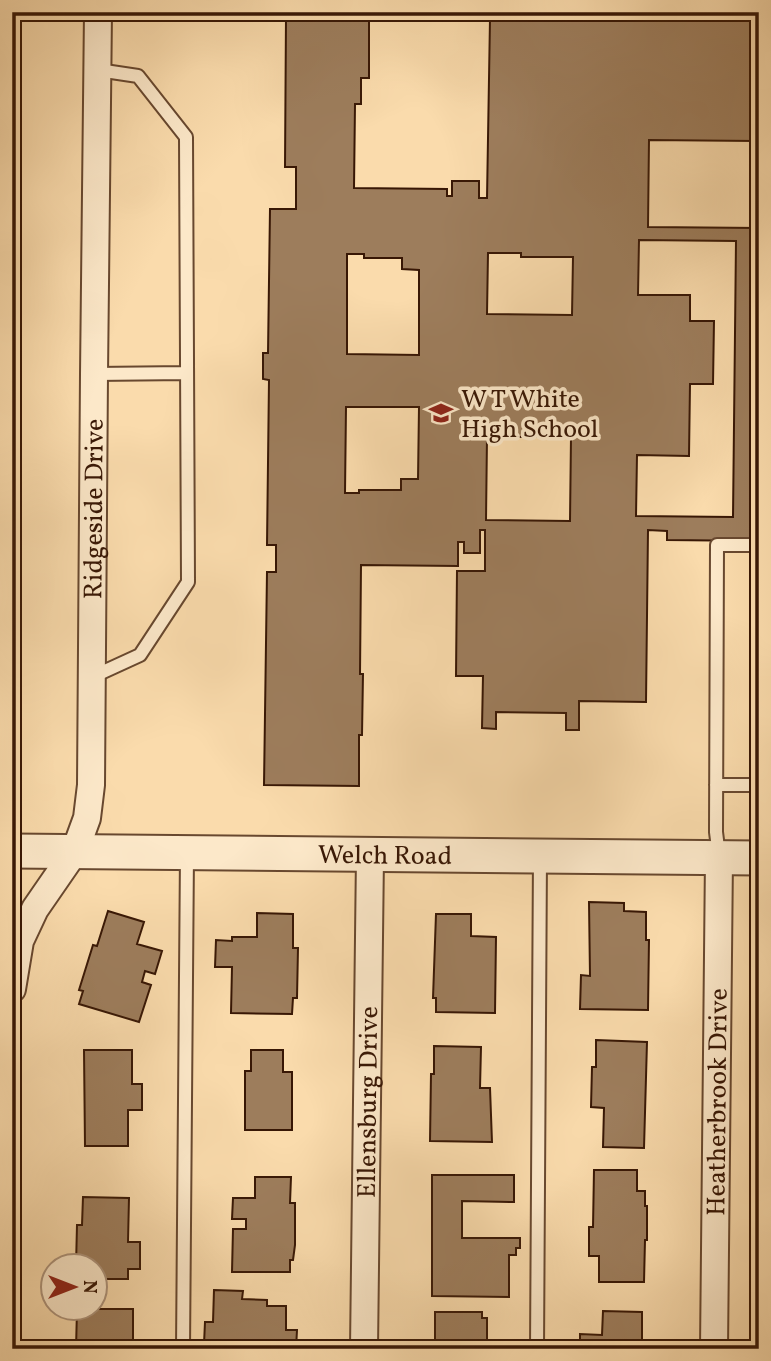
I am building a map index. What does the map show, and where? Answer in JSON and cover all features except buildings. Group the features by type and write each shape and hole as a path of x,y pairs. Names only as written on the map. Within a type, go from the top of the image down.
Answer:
{"street":[{"name":"Ridgeside Drive","path":"12,989 20,942 36,909 75,851 87,818 91,785 98,12"},
{"name":"Welch Road","path":"12,851 759,858"},
{"name":"Ellensburg Drive","path":"364,1349 370,855"},
{"name":"Heatherbrook Drive","path":"715,1349 719,857"}],"lane":[{"path":"92,677 140,655 187,582 186,137 138,76 98,70"},
{"path":"94,374 187,373"},
{"path":"719,857 716,832 717,545 759,545"},
{"path":"716,785 759,785"},
{"path":"183,1349 187,853"},
{"path":"537,1349 540,856"}],"place":[{"name":"W T White High School","path":"441,413"}]}
